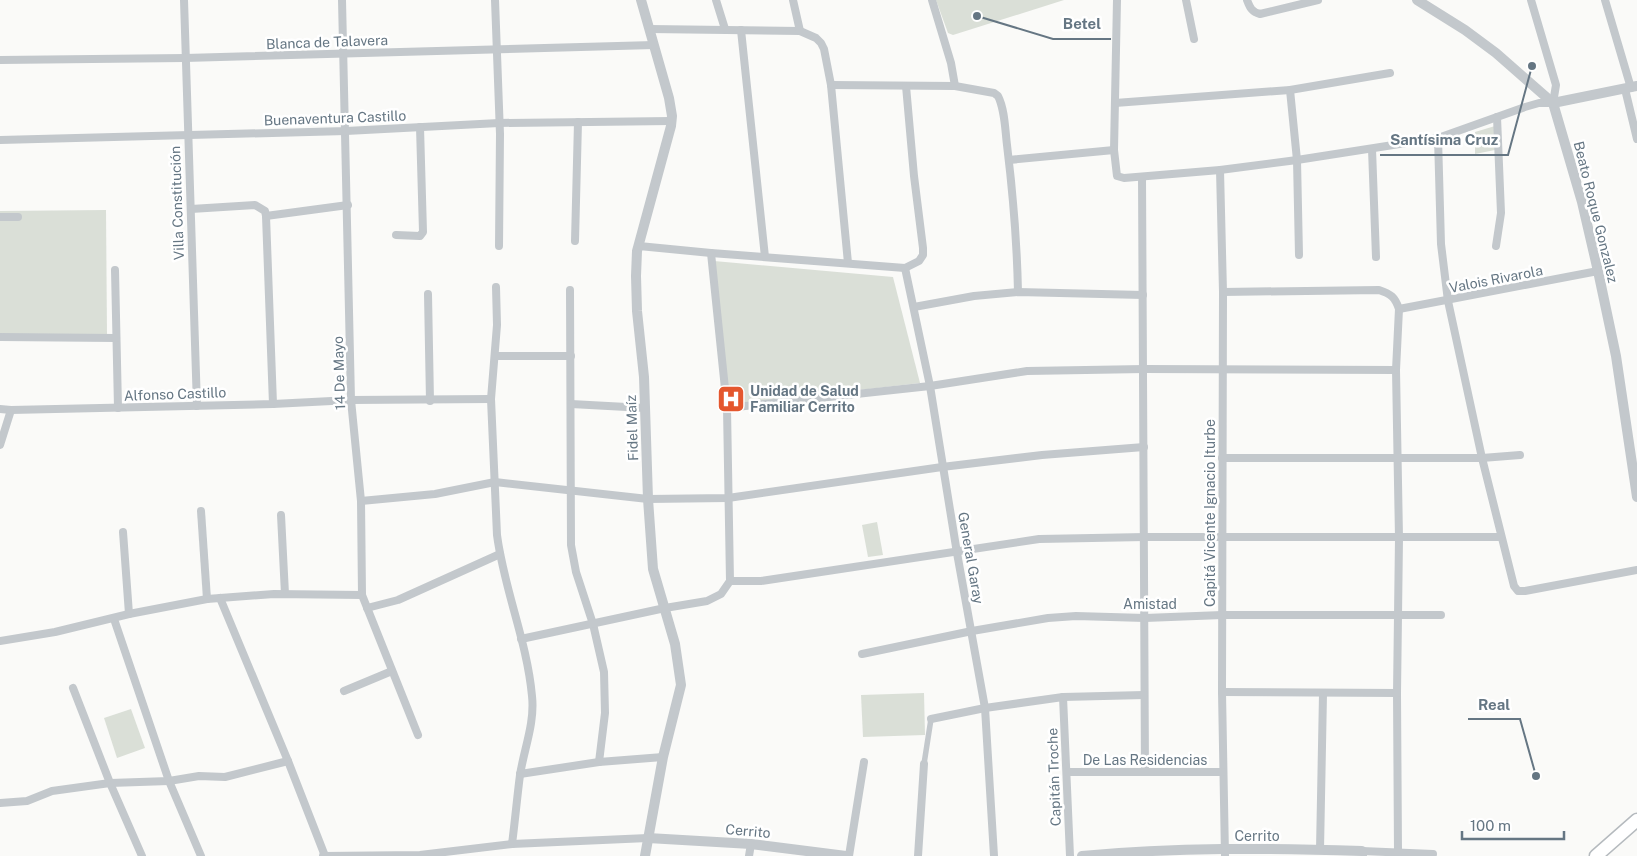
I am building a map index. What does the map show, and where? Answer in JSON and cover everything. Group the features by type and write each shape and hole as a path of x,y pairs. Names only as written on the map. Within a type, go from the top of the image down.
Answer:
{"main road":[{"path":"1596,856 1637,820"}],"street":[{"name":"Villa Constitución","path":"184,0 197,406"},
{"name":"14 De Mayo","path":"342,0 352,400 361,501 362,595 418,735"},
{"path":"495,0 500,123 499,246"},
{"name":"Fidel Maíz","path":"641,0 669,98 671,121 638,246 636,276 637,311 644,377 648,499 653,569 674,644 681,684 663,757 645,856"},
{"path":"716,0 725,29"},
{"path":"793,0 800,31"},
{"path":"932,0 955,86"},
{"path":"1117,0 1114,150 1117,176 1124,178 1220,170 1438,138 1539,103 1553,103 1631,88"},
{"path":"1186,0 1194,39"},
{"path":"1247,0 1250,8 1260,14 1318,0"},
{"path":"1417,0 1465,30 1496,53 1553,103"},
{"path":"1531,0 1556,85 1553,103"},
{"path":"1605,0 1631,88 1637,138"},
{"path":"650,29 800,31 821,43 824,49 831,85 848,263"},
{"path":"741,30 765,257"},
{"name":"Blanca de Talavera","path":"0,60 185,58 654,45"},
{"path":"1115,103 1290,90 1390,73"},
{"path":"831,85 955,86 994,93 998,96 1005,126 1009,160 1017,254 1018,292"},
{"path":"638,246 711,254 905,268 919,261 923,255 923,248 906,86"},
{"path":"1290,90 1297,160 1299,255"},
{"name":"Beato Roque Gonzalez","path":"1553,103 1582,202 1598,271 1633,436 1637,494"},
{"path":"1496,246 1501,213 1497,118"},
{"name":"Buenaventura Castillo","path":"0,140 346,131 500,123 671,121"},
{"path":"575,241 578,122"},
{"path":"396,235 420,236 423,232 420,127"},
{"path":"1438,138 1441,244 1448,301 1482,458 1514,586 1518,591 1525,591 1637,570"},
{"path":"1372,149 1376,257"},
{"path":"1009,160 1114,150"},
{"name":"Capitá Vicente Ignacio Iturbe","path":"1220,170 1224,370 1222,692 1225,853"},
{"path":"1142,177 1145,772"},
{"path":"191,209 255,204 265,212 273,404"},
{"path":"266,216 348,205"},
{"path":"0,217 18,217"},
{"path":"521,639 665,608 708,601 721,594 730,581 727,408 711,254"},
{"name":"General Garay","path":"905,268 930,386 942,467 985,708 994,856"},
{"path":"115,270 118,408"},
{"name":"Valois Rivarola","path":"1398,309 1598,271"},
{"path":"496,287 495,356 491,399 497,535 532,696 532,722 520,774 512,844"},
{"path":"570,290 572,557 593,624 604,672 605,692 599,762"},
{"path":"1223,292 1379,290 1389,294 1396,300 1398,309 1396,370 1399,538 1397,614 1398,852"},
{"path":"914,307 974,296 1018,292 1143,295"},
{"path":"428,294 430,401"},
{"path":"0,337 116,338"},
{"path":"495,356 571,356"},
{"path":"727,408 930,386 1027,371 1144,369 1396,370"},
{"name":"Alfonso Castillo","path":"0,409 197,406 352,400 430,401 491,399"},
{"path":"570,404 645,408"},
{"path":"0,445 11,410"},
{"path":"361,501 435,494 495,482 648,499 728,498 942,467 1042,455 1144,448"},
{"path":"1222,458 1482,458 1520,455"},
{"path":"200,511 207,599"},
{"path":"281,516 285,594"},
{"path":"123,532 129,614"},
{"path":"730,581 761,581 957,553 1038,539 1145,537 1502,537"},
{"path":"367,608 398,600 500,554"},
{"path":"0,641 55,632 129,614 207,599 285,594 362,595"},
{"path":"220,598 288,761 324,856 420,856 512,844 648,838"},
{"name":"Amistad","path":"862,654 972,631 1048,618 1076,616 1145,618 1222,615 1441,615"},
{"path":"114,619 169,781 200,856"},
{"path":"344,691 392,671"},
{"path":"74,688 110,783 142,856"},
{"path":"1222,692 1397,694"},
{"path":"1320,850 1323,694"},
{"path":"918,856 924,764 932,719 985,708 1063,697 1144,695"},
{"name":"Capitán Troche","path":"1063,697 1070,856"},
{"path":"520,774 599,762 663,757"},
{"path":"0,803 26,801 52,791 110,783 169,781 199,776 225,777 288,761"},
{"path":"847,856 864,762"},
{"name":"De Las Residencias","path":"1067,772 1223,772"},
{"name":"Cerrito","path":"648,838 751,844 847,856"},
{"path":"749,856 751,844"},
{"name":"Cerrito","path":"1082,856 1133,851 1225,853 1320,850 1362,854 1398,852 1432,854"}],"shaded area":[{"path":"936,0 1064,0 953,35 948,33"},
{"path":"1495,126 1495,150 1475,154 1475,132"},
{"path":"106,210 107,334 0,334 0,211"},
{"path":"714,261 893,277 920,383 730,405"},
{"path":"877,522 883,555 868,557 862,525"},
{"path":"924,693 925,735 863,737 861,695"},
{"path":"131,709 145,748 117,758 104,718"}],"place":[{"name":"Betel","path":"977,16"},
{"name":"Santísima Cruz","path":"1532,66"},
{"name":"Unidad de Salud Familiar Cerrito","path":"731,399"},
{"name":"Real","path":"1536,776"}]}
